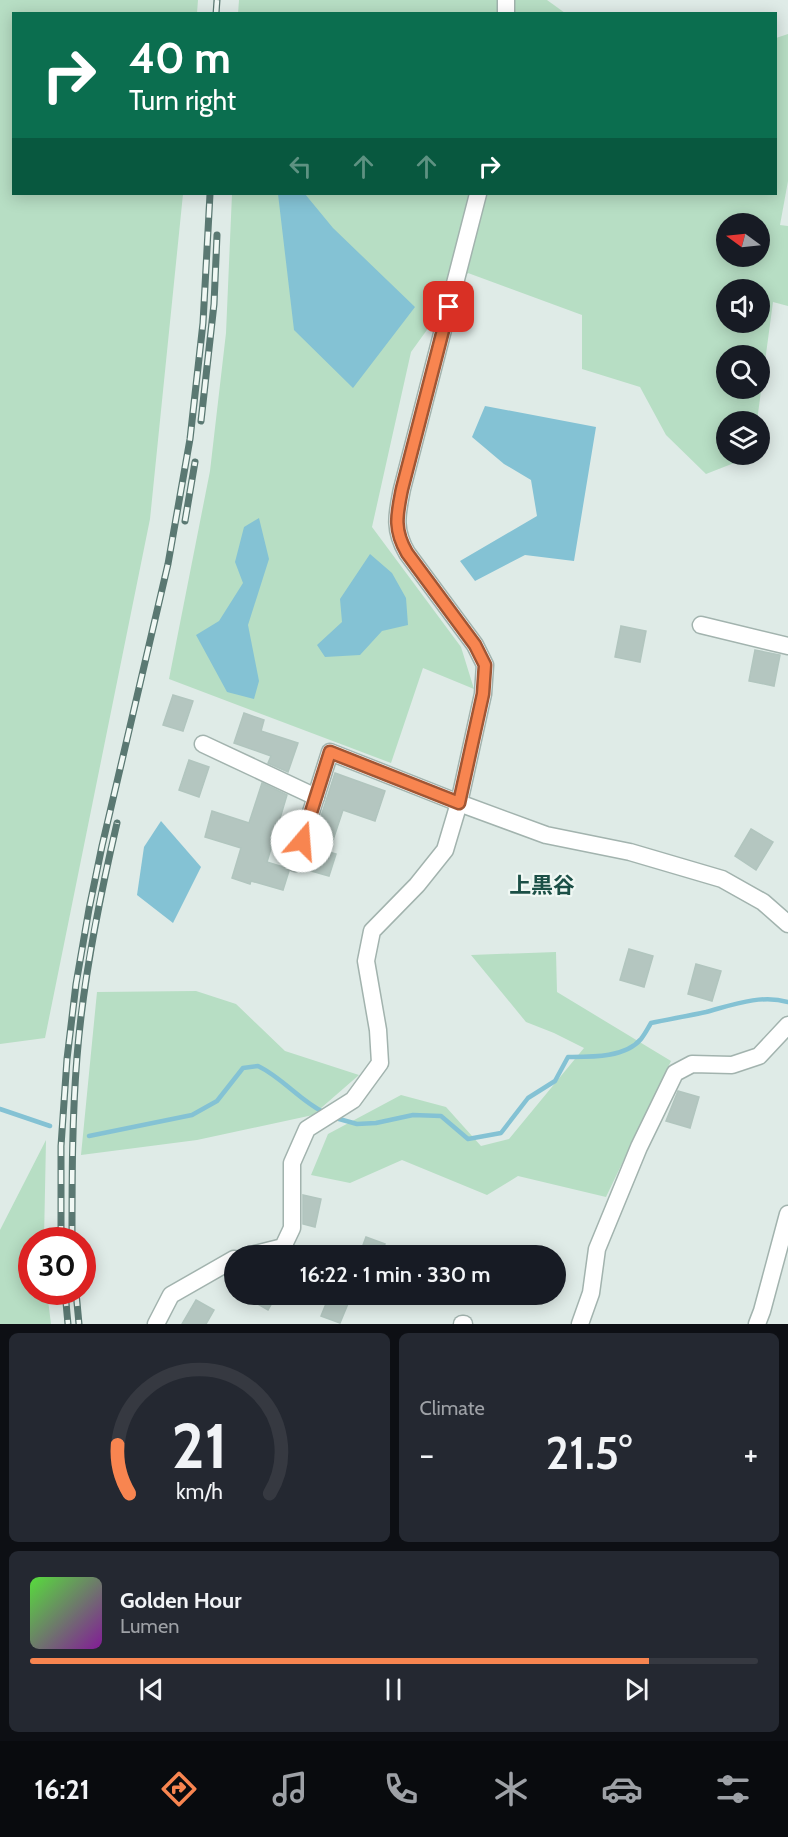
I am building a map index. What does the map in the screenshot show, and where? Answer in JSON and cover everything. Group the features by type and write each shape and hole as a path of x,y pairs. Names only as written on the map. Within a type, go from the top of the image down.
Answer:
{"street":[{"path":"284,1245 292,1228 292,1163 307,1129 353,1100 380,1064 378,1030 366,961 372,931 417,885 445,850 459,803 483,694 485,665 475,645 407,553 399,539 396,519 404,477 478,195"},
{"path":"701,625 788,646"},
{"path":"203,744 316,797"},
{"path":"294,863 330,752 546,836 630,852 722,879 763,902 788,924"},
{"path":"580,1324 591,1293 597,1249 639,1147 675,1073 692,1064 732,1065 759,1056 788,1025"},
{"path":"757,1324 788,1214"},
{"path":"156,1324 171,1295 224,1265"}],"green space":[{"path":"0,0 198,0 197,12 12,12 12,195 183,195 150,519 45,1038 0,1044"},
{"path":"239,0 547,0 564,12 238,12"},
{"path":"788,34 788,181 780,225 788,226 788,306 773,302 770,324 770,279 716,279 716,333 769,333 767,345 716,345 716,399 760,399 758,411 716,411 716,465 729,465 706,474 666,435 640,387 582,369 582,315 468,273 411,352 372,527 461,647 474,689 423,668 391,763 169,679 210,471 226,333 232,195 777,195 777,38"},
{"path":"556,952 557,992 671,1061 606,1197 518,1176 487,1195 402,1160 350,1183 311,1175 328,1134 401,1095 446,1107 481,1146 509,1139 584,1048 526,1022 471,955"},
{"path":"196,991 236,1004 285,1051 359,1075 313,1115 197,1140 81,1155 97,992"},
{"path":"46,1140 44,1227 18,1227 18,1305 49,1305 51,1324 0,1324 0,1230"}],"water":[{"path":"278,195 306,195 333,228 415,307 353,388 294,330"},
{"path":"485,406 596,427 574,561 525,555 475,581 460,561 537,516 531,480 504,464 472,437"},
{"path":"259,518 269,559 248,625 259,681 254,699 227,692 196,635 219,621 243,583 235,562 244,527"},
{"path":"370,554 392,573 406,598 408,625 382,631 360,655 325,657 317,645 342,622 340,599"},
{"path":"161,821 201,867 173,923 137,895 144,847"}],"building":[{"path":"621,626 646,631 640,662 615,657"},
{"path":"755,650 780,655 774,686 749,681"},
{"path":"173,695 193,701 183,731 163,725"},
{"path":"244,713 264,720 261,731 298,743 288,772 268,763 271,756 234,743"},
{"path":"189,760 209,767 199,797 179,790"},
{"path":"335,773 385,791 375,821 343,810 329,852 336,854 329,876 304,869"},
{"path":"262,783 287,795 267,862 289,871 283,890 232,878 241,848 205,837 212,811 249,823"},
{"path":"751,829 773,842 756,870 735,856"},
{"path":"629,949 653,956 644,987 620,980"},
{"path":"696,964 721,971 712,1001 688,994"},
{"path":"678,1091 699,1097 690,1128 666,1121"},
{"path":"303,1195 321,1199 315,1227 303,1224"},
{"path":"366,1237 385,1244 385,1245 363,1245"},
{"path":"196,1300 214,1310 206,1324 182,1324"},
{"path":"259,1305 271,1305 268,1310"},
{"path":"326,1305 347,1305 340,1323 321,1316"}],"waterway":[{"path":"332,1117 357,1124 376,1123 413,1115 441,1116 468,1139 501,1133 528,1098 555,1081 568,1057 607,1055 626,1050 641,1039 651,1023 747,1001 767,999 788,1002"},
{"path":"89,1136 192,1115 217,1101 243,1068 258,1066 325,1113"},
{"path":"0,1109 50,1126"}],"railway":[{"path":"216,12 217,0"},
{"path":"61,1227 61,1146 67,1059 76,984 102,846 168,564 190,439 203,323 210,195"},
{"path":"201,421 214,304 217,235"},
{"path":"185,521 195,462"},
{"path":"72,1227 75,1080 83,998 92,940 117,823"},
{"path":"66,1305 68,1324"},
{"path":"77,1305 79,1324"}],"district":[{"name":"上黒谷","path":"542,885"}],"route":[{"path":"302,841 330,752 459,803 483,694 485,665 475,645 407,553 399,539 396,519 449,307"}]}
